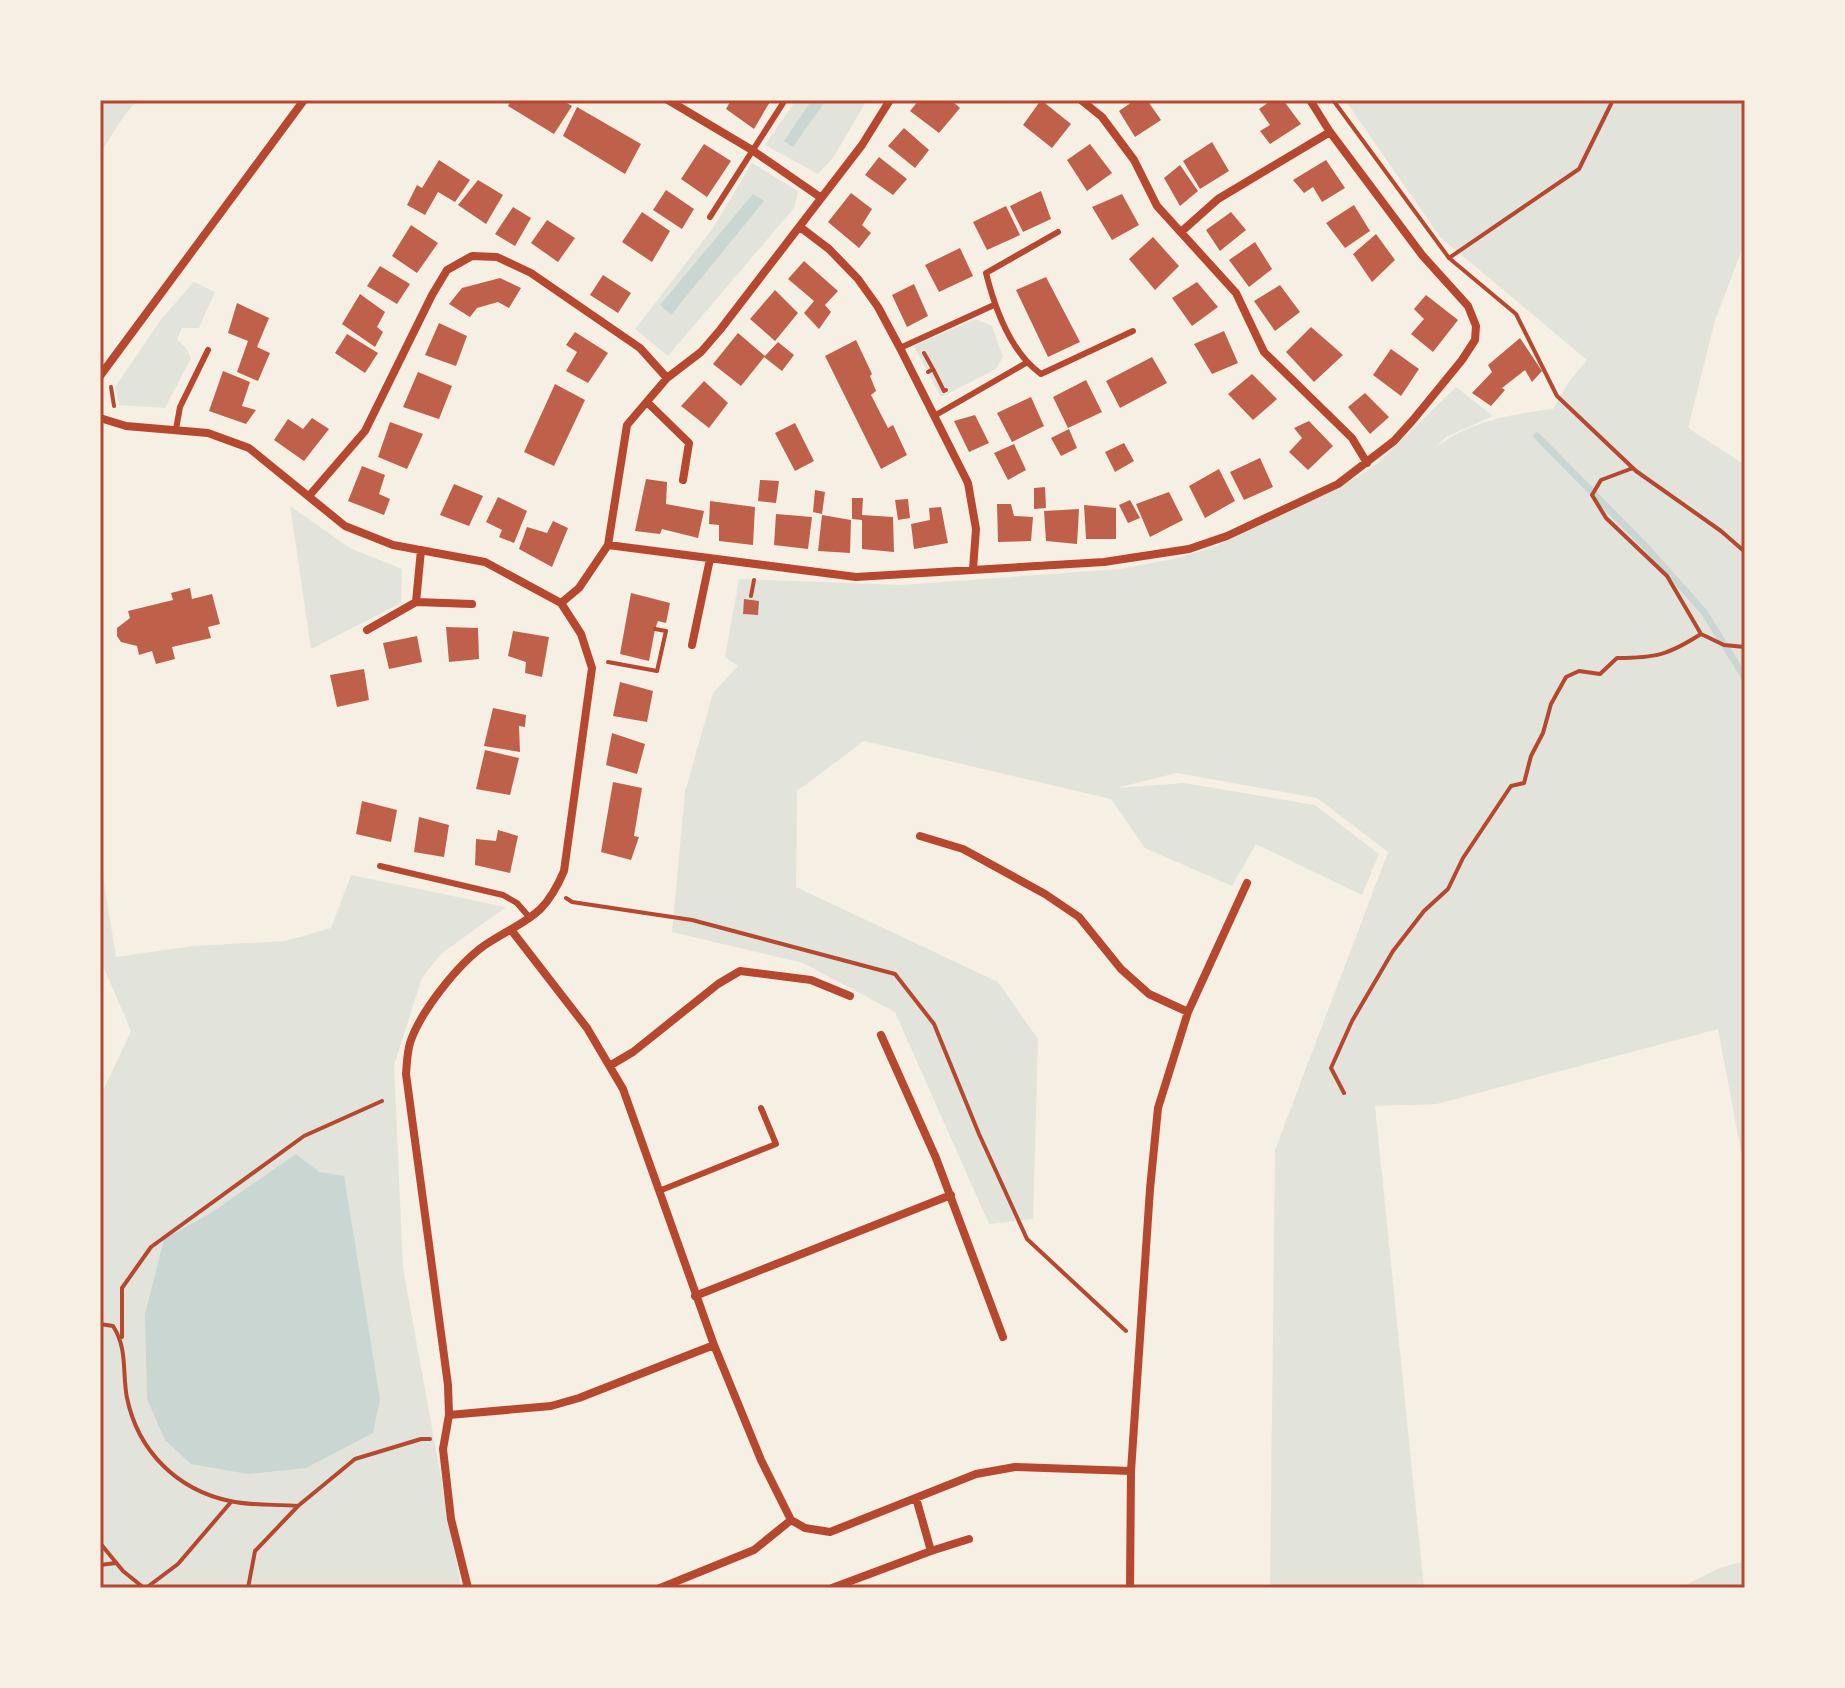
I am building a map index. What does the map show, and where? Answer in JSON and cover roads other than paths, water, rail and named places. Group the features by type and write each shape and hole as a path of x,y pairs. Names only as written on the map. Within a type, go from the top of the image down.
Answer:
{"street":[{"path":"100,376 304,100"},
{"path":"668,100 752,150 820,197"},
{"path":"561,603 579,588 608,545 627,425 667,378 701,352 720,330 862,145 890,100"},
{"path":"1081,100 1102,117 1134,160 1157,206 1236,293 1264,352 1352,438 1367,463"},
{"path":"608,545 856,577 1104,562 1189,549 1227,536 1338,484 1394,441 1462,360 1475,340 1476,326 1468,306 1422,255 1330,132 1310,100"},
{"path":"1181,232 1218,199 1330,132"},
{"path":"800,227 829,249 858,279 878,307 900,348 968,483 976,529 973,569"},
{"path":"309,496 365,431 447,270 472,256 497,257 531,273 640,348 667,378"},
{"path":"647,402 689,443 683,480"},
{"path":"100,418 126,426 208,433 249,448 345,526 393,545 485,562 561,603 581,634 592,668 564,871 550,901 459,968 418,1025 409,1045 406,1074 448,1385 449,1415 443,1449 451,1519 468,1588"},
{"path":"416,602 421,550"},
{"path":"692,645 710,559"},
{"path":"367,630 416,602 472,604"},
{"path":"920,836 963,849 1045,894 1079,917 1121,969 1149,994 1188,1012"},
{"path":"1130,1588 1131,1471 1158,1108 1188,1012 1247,883"},
{"path":"512,931 587,1028 623,1089 714,1345 761,1460 791,1520 805,1528 830,1532 976,1474 1015,1467 1131,1471"},
{"path":"611,1065 633,1052 718,984 740,971 811,980 850,996"},
{"path":"881,1035 951,1195 1003,1337"},
{"path":"695,1296 951,1195"},
{"path":"449,1415 551,1406 714,1345"},
{"path":"916,1498 931,1551"},
{"path":"660,1588 754,1550 791,1520"},
{"path":"832,1588 969,1539"}],"lane":[{"path":"710,217 785,100"},
{"path":"1058,232 986,273 994,305 1026,363 1041,374 1133,331"},
{"path":"900,348 994,305"},
{"path":"176,429 180,407 208,350"},
{"path":"934,416 1026,363"},
{"path":"380,866 503,895 517,903 530,918"},
{"path":"659,1191 776,1144 761,1108"}],"waterway":[{"path":"1537,436 1648,549 1704,612 1745,678"}]}
